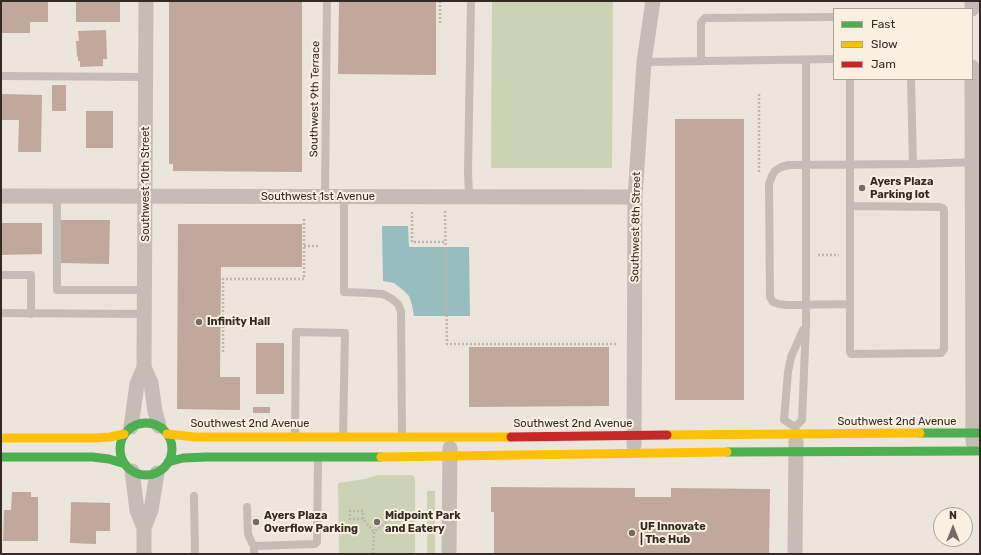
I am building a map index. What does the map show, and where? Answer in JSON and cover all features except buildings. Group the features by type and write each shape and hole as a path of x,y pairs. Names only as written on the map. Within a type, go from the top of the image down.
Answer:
{"street":[{"name":"Southwest 10th Street","path":"128,430 137,384 144,367 146,1"},
{"name":"Southwest 8th Street","path":"634,454 635,197 644,62 653,1"},
{"path":"973,72 976,85 976,451"},
{"name":"Southwest 1st Avenue","path":"1,196 635,197"},
{"name":"Southwest 10th Street","path":"144,367 151,383 155,411 163,430"},
{"path":"1,438 110,437 128,430 136,424 147,423 163,430 170,440 172,449 168,462 163,468 156,473 147,475 139,474 109,459 92,457 1,457"},
{"path":"128,430 120,442 120,451 121,458 129,468 137,510 144,528 144,554"},
{"name":"Southwest 2nd Avenue","path":"163,430 195,436 295,436 319,447 343,436 633,436 796,431 976,433"},
{"path":"795,554 796,431"},
{"path":"449,554 450,436"},
{"name":"Southwest 2nd Avenue","path":"168,462 183,458 319,447 450,457 796,451 976,451"},
{"path":"144,528 151,510 156,473"}],"lane":[{"name":"Southwest 9th Terrace","path":"325,197 327,1"},
{"path":"469,196 468,149 472,1"},
{"path":"701,61 701,23 705,18 833,17"},
{"path":"644,62 833,59"},
{"path":"806,60 806,324 802,420 796,431 784,420 788,372 791,357 806,324"},
{"path":"1,76 146,77"},
{"path":"850,80 850,163 850,206 850,354 943,352 943,208 850,206"},
{"path":"911,80 913,164"},
{"path":"850,304 779,304 773,302 770,297 769,184 775,171 788,165 806,164 913,164 976,162"},
{"path":"56,196 56,290 145,290"},
{"path":"344,197 344,292 369,292 383,294 398,304 401,311 402,436"},
{"path":"1,275 31,275 31,314"},
{"path":"1,313 144,314"},
{"path":"295,436 296,332 345,333 343,436"},
{"path":"246,507 248,534 255,550 315,544 317,542 319,447"},
{"path":"194,496 195,554"}],"path":[{"path":"440,1 440,24"},
{"path":"759,94 759,174"},
{"path":"412,210 412,242 446,242"},
{"path":"445,210 446,344 616,344"},
{"path":"223,352 223,279 304,279 304,218"},
{"path":"304,246 320,246"},
{"path":"816,255 842,255"},
{"path":"363,518 350,518 350,511 363,511 363,518 374,532 373,554"},
{"path":"374,532 396,514 423,514"}],"green space":[{"path":"492,1 613,1 612,168 491,168"},
{"name":"Midpoint Park and Eatery","path":"377,475 412,475 415,478 415,554 339,554 338,483 365,479"},
{"path":"427,491 435,491 435,554 427,554"}],"water":[{"path":"382,226 408,226 409,247 469,247 470,316 414,316 409,296 394,283 383,281"}],"traffic: fast":[{"path":"146,423 160,427 168,435 172,449 168,463 160,471 146,475 132,471 124,463 120,449 124,435 132,427 146,423"},
{"path":"920,433 980,433"},
{"path":"727,452 980,451"},
{"path":"1,457 92,457 109,459 125,464"},
{"path":"168,462 183,458 207,457 381,457"}],"traffic: slow":[{"path":"667,435 920,433"},
{"path":"1,438 94,438 124,434"},
{"path":"167,434 195,437 511,437"},
{"path":"381,457 727,452"}],"traffic: jam":[{"path":"511,437 667,435"}],"place":[{"name":"Ayers Plaza Parking lot","path":"862,188"},
{"name":"Infinity Hall","path":"199,322"},
{"name":"Ayers Plaza Overflow Parking","path":"256,522"},
{"name":"Midpoint Park and Eatery","path":"377,522"},
{"name":"UF Innovate | The Hub","path":"632,533"}]}
